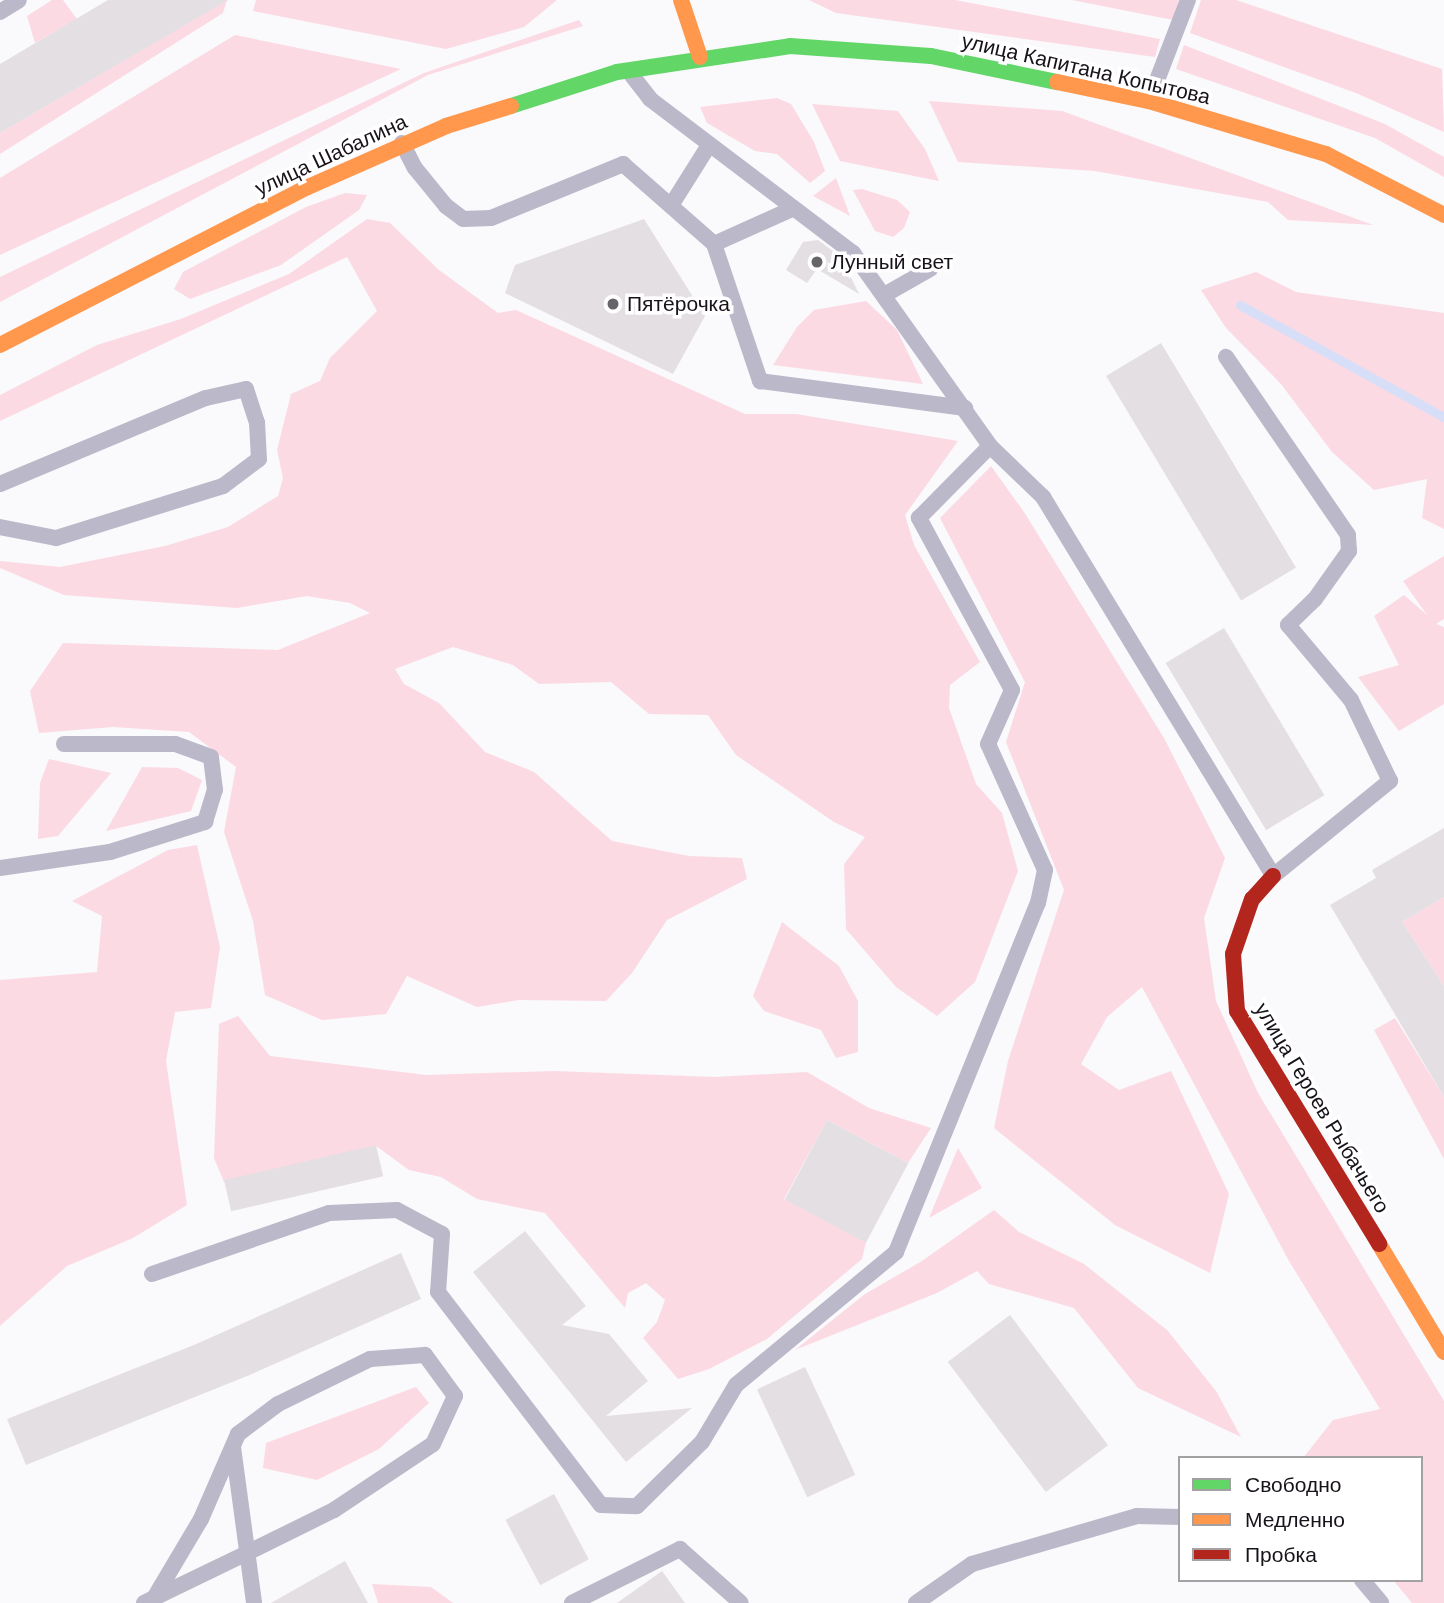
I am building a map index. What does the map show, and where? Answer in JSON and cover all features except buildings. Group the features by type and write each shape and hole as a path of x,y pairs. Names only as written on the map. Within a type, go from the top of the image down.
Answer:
{"main road":[{"path":"681,0 700,57"},
{"name":"улица Капитана Копытова","path":"700,57 790,46 931,56 1149,100 1326,154 1444,215"},
{"name":"улица Шабалина","path":"0,345 402,144 627,69 700,57"},
{"name":"улица Героев Рыбачьего","path":"1273,877 1252,898 1233,954 1237,1011 1444,1352"}],"lane":[{"path":"0,12 19,0"},
{"path":"1149,100 1188,0"},
{"path":"627,69 650,99 853,253 886,294 990,446 1044,498 1273,877 1390,781 1351,700 1288,625 1315,598 1349,551 1348,536 1226,357"},
{"path":"402,144 422,178 446,206 463,219 491,218 623,164 672,204 714,244 760,382 965,408"},
{"path":"672,204 709,145"},
{"path":"714,244 792,209"},
{"path":"886,294 930,269"},
{"path":"0,484 206,398 246,389 257,422 259,459 223,486 56,538 0,527"},
{"path":"152,1274 329,1213 397,1210 442,1234 438,1292 601,1505 637,1506 702,1442 736,1385 896,1252 1038,903 1045,870 988,744 1012,690 919,517 990,446"},
{"path":"0,868 110,852 205,822 215,790 211,757 175,744 64,744"},
{"path":"425,1355 455,1396 433,1444 334,1510 149,1600 201,1519 238,1434 278,1404 370,1359 425,1355"},
{"path":"233,1447 254,1603"},
{"path":"916,1603 972,1564 1137,1516 1178,1517"},
{"path":"572,1603 681,1549 741,1603"},
{"path":"1364,1582 1381,1603"}],"shaded area":[{"path":"52,0 63,0 77,19 35,43 27,16"},
{"path":"227,0 223,13 0,154 0,133"},
{"path":"256,0 557,0 524,27 446,49 253,11"},
{"path":"809,0 955,0 1160,39 1155,57 836,13"},
{"path":"1072,0 1179,0 1173,20"},
{"path":"1201,0 1236,0 1442,69 1444,132 1356,93 1190,33"},
{"path":"579,20 583,26 428,75 0,302 0,277 424,73"},
{"path":"235,35 401,69 0,255 0,178"},
{"path":"1184,45 1385,124 1444,157 1444,177 1375,138 1176,69"},
{"path":"777,98 791,104 814,142 825,171 810,183 777,154 755,151 707,123 700,107"},
{"path":"929,101 1062,111 1373,225 1288,220 1268,202 1095,171 958,162"},
{"path":"812,104 898,111 925,149 939,181 840,161"},
{"path":"836,178 850,216 813,196"},
{"path":"862,189 897,200 910,212 904,228 893,237 875,231 853,190"},
{"path":"345,193 367,195 359,210 281,265 190,299 174,289 183,272 306,207"},
{"path":"367,219 390,223 439,270 498,313 516,310 745,414 796,414 958,441 905,515 914,545 980,662 950,685 949,708 976,784 1002,813 1018,871 975,982 937,1016 896,987 846,929 844,864 865,837 834,822 736,755 708,715 649,714 611,682 539,684 513,665 453,647 395,669 404,684 439,703 485,752 534,772 612,841 689,856 742,858 747,879 667,920 632,973 606,1001 519,1000 477,1007 407,976 386,1014 322,1020 265,995 253,921 224,832 236,767 189,732 113,727 39,733 30,691 63,643 278,650 370,613 350,603 307,596 237,608 64,595 0,568 0,561 60,567 165,546 228,527 278,496 283,478 277,450 291,394 320,381 330,358 377,311 347,257 0,421 0,395 97,345 181,319 289,274"},
{"path":"1256,272 1296,292 1444,313 1444,529 1422,518 1427,479 1374,490 1332,452 1281,384 1226,328 1201,290"},
{"path":"866,301 897,330 923,384 773,365 797,327 814,310"},
{"path":"991,466 1024,512 1164,738 1225,858 1204,918 1216,1001 1258,1093 1444,1401 1444,1603 1412,1603 1395,1582 1423,1582 1423,1456 1305,1456 1333,1420 1380,1409 1289,1261 1142,987 1107,1017 1081,1064 1119,1090 1171,1071 1229,1194 1210,1273 1115,1225 994,1128 1008,1061 1064,890 1006,742 1025,682 940,518"},
{"path":"1444,556 1444,619 1436,624 1444,627 1444,704 1399,731 1358,677 1399,665 1374,616 1404,595 1427,615 1403,581"},
{"path":"49,759 111,773 58,836 38,839 40,783"},
{"path":"142,767 178,768 202,780 191,811 106,831"},
{"path":"197,845 220,947 211,1008 175,1012 166,1061 187,1205 133,1238 67,1266 0,1326 0,980 97,972 102,916 72,901 168,850"},
{"path":"1444,897 1444,986 1402,922"},
{"path":"782,922 839,966 858,1001 858,1052 836,1058 821,1030 764,1011 753,996"},
{"path":"238,1016 270,1056 426,1075 553,1071 715,1077 807,1072 869,1108 931,1128 908,1163 827,1120 784,1199 866,1242 862,1259 767,1339 709,1369 678,1379 643,1338 657,1322 665,1300 646,1283 628,1293 625,1308 545,1213 477,1199 441,1177 409,1170 376,1146 224,1182 214,1158 219,1024"},
{"path":"1395,1018 1444,1097 1444,1159 1374,1030"},
{"path":"958,1148 982,1188 929,1218"},
{"path":"994,1210 1019,1232 1084,1264 1167,1330 1216,1391 1241,1437 1138,1388 1074,1308 989,1284 977,1271 937,1293 795,1350 865,1294 922,1261"},
{"path":"416,1387 429,1403 379,1449 317,1480 263,1468 266,1443"},
{"path":"372,1584 431,1587 453,1603 378,1603"}],"waterway":[{"path":"1240,305 1444,417"}],"traffic: fast":[{"path":"511,106 617,72 790,46 931,56 1057,82"}],"traffic: slow":[{"path":"681,0 700,57"},
{"path":"1057,82 1149,101 1326,154 1444,215"},
{"path":"0,345 308,187 446,126 511,106"},
{"path":"1379,1244 1444,1352"}],"traffic: jam":[{"path":"1273,876 1252,899 1233,954 1237,1011 1379,1244"}],"place":[{"name":"Лунный свет","path":"817,262"},
{"name":"Пятёрочка","path":"613,304"}]}
